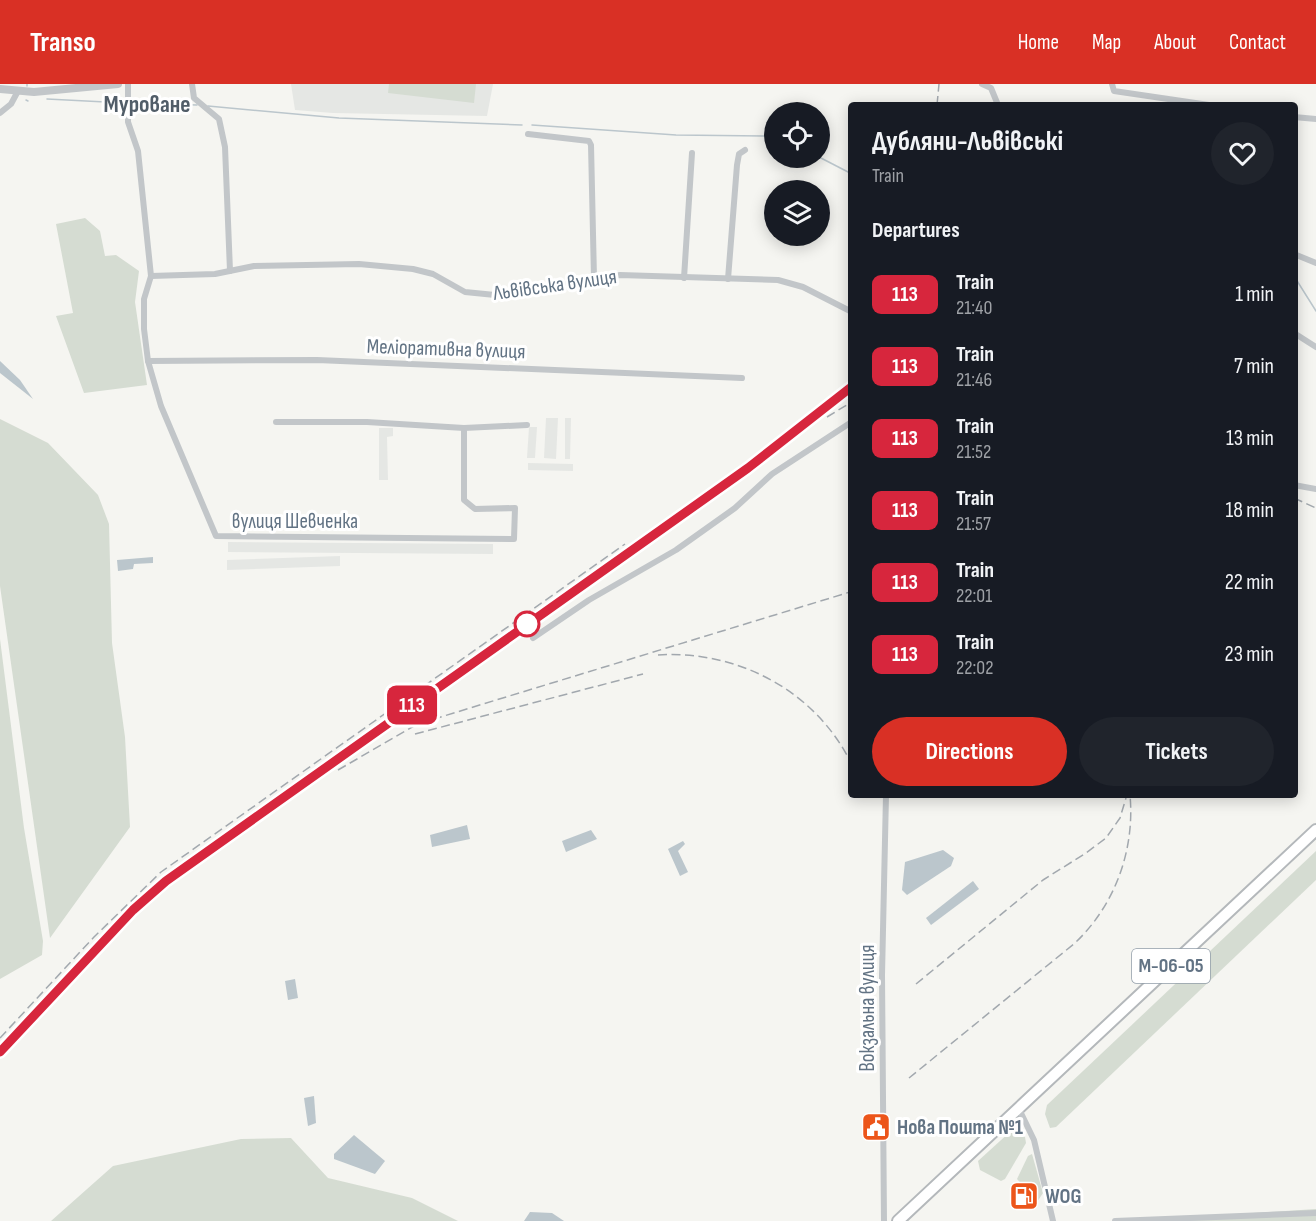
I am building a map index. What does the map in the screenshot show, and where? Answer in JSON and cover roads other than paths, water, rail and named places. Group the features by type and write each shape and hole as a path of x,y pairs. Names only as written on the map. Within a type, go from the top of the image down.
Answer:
{"highway":[{"name":"М-06-05","path":"898,1221 1316,830"}],"street":[{"path":"0,89 18,91 118,84"},
{"name":"вулиця Шевченка","path":"128,84 127,112 138,151 151,276 144,299 144,329 148,360 162,406 216,536 514,539 515,508 475,509 464,500 464,428"},
{"path":"192,84 194,98 219,119 225,147 230,271"},
{"path":"982,84 991,88 997,102"},
{"path":"1112,84 1114,92 1187,102"},
{"path":"0,113 11,104 18,91"},
{"path":"1298,117 1316,119"},
{"path":"528,134 589,141 591,145 594,278"},
{"path":"729,279 737,165 739,154 745,150"},
{"path":"684,278 692,153"},
{"path":"1298,256 1316,263"},
{"name":"Львівська вулиця","path":"151,276 215,274 254,266 359,264 393,266 433,274 465,292 497,296 594,278 631,274 684,278 778,280 803,287 848,310"},
{"path":"1298,336 1316,347"},
{"name":"Меліоративна вулиця","path":"148,360 318,360 742,378"},
{"path":"276,422 367,422 464,428 527,425"},
{"path":"533,638 589,600 676,550 735,508 772,474 848,424"},
{"path":"1298,486 1316,489"},
{"name":"Вокзальна вулиця","path":"884,1221 882,975 886,798"},
{"path":"1018,1109 1034,1140 1053,1221"},
{"path":"1115,1221 1316,1213"}],"waterway":[{"path":"47,99 125,103"},
{"path":"130,103 197,105"},
{"path":"208,106 339,118 522,125"},
{"path":"532,125 676,135 764,136"},
{"path":"830,163 848,172"},
{"path":"1298,282 1316,311"}],"railway":[{"path":"937,102 939,84"},
{"path":"0,1052 133,910 167,881 748,468 848,390"},
{"path":"827,417 848,404"},
{"path":"1298,500 1316,508"},
{"path":"0,1038 94,937 161,872 625,544"},
{"path":"338,770 414,726 434,719 848,593"},
{"path":"658,655 687,655 716,659 770,680 794,695 816,714 835,736 848,758"},
{"path":"415,734 643,674"},
{"path":"916,984 1043,880 1106,838 1120,818 1126,798"},
{"path":"909,1078 1075,943 1089,928 1101,912 1119,875 1129,836 1130,798"}],"train":[{"name":"113","path":"0,1052 133,910 166,881 748,468 808,424 848,390"}],"place":[{"name":"Нова Пошта №1","path":"876,1127"},
{"name":"WOG","path":"1024,1196"}],"district":[{"name":"Муроване","path":"147,104"}]}
